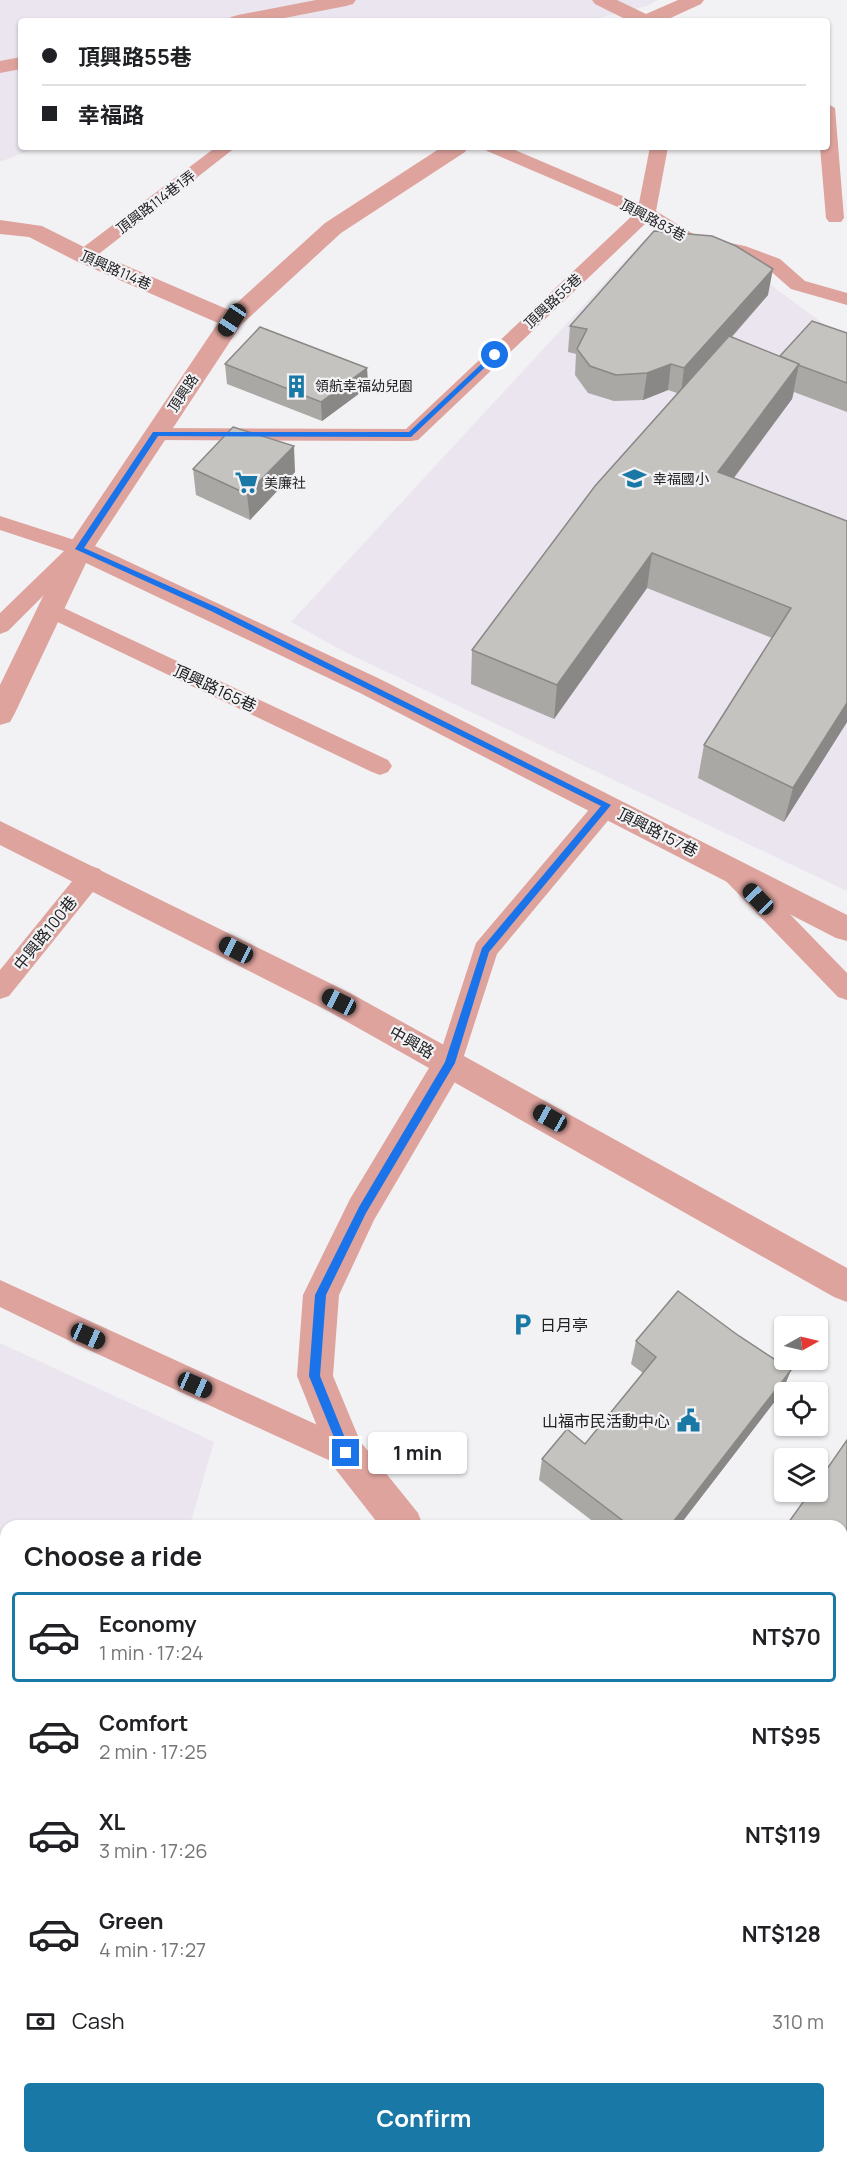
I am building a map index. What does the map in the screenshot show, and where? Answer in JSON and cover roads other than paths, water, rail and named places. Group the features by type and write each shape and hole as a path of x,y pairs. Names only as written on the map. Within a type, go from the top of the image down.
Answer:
{"street":[{"path":"253,18 346,0"},
{"path":"602,0 640,18"},
{"path":"653,18 694,0"},
{"path":"0,67 18,64"},
{"name":"頂興路","path":"0,715 79,549 232,320 333,228 452,150"},
{"name":"頂興路114巷","path":"0,227 34,231 84,256 232,320"},
{"name":"頂興路157巷","path":"79,549 214,609 607,805 847,929"},
{"name":"中興路","path":"0,832 339,1002 847,1286"},
{"path":"399,1520 346,1453 315,1376 321,1295 362,1210 450,1063"}],"lane":[{"path":"830,107 847,106"},
{"name":"頂興路114巷1弄","path":"84,256 223,150"},
{"name":"頂興路83巷","path":"500,150 646,213 693,242 738,250 773,262 798,285 847,299"},
{"path":"646,213 657,150"},
{"path":"829,150 835,218"},
{"name":"頂興路55巷","path":"156,434 411,435 646,213"},
{"path":"0,523 79,549 0,626"},
{"name":"頂興路165巷","path":"51,610 380,766"},
{"path":"450,1063 485,950 607,805"},
{"path":"729,868 847,990"},
{"name":"中興路100巷","path":"0,989 91,876"},
{"path":"0,1293 88,1336 346,1453"}],"place":[{"name":"領航幸福幼兒園","path":"297,386"},
{"name":"幸福國小","path":"635,479"},
{"name":"美廉社","path":"246,483"},
{"name":"日月亭","path":"522,1325"},
{"name":"山福市民活動中心","path":"688,1421"}]}
